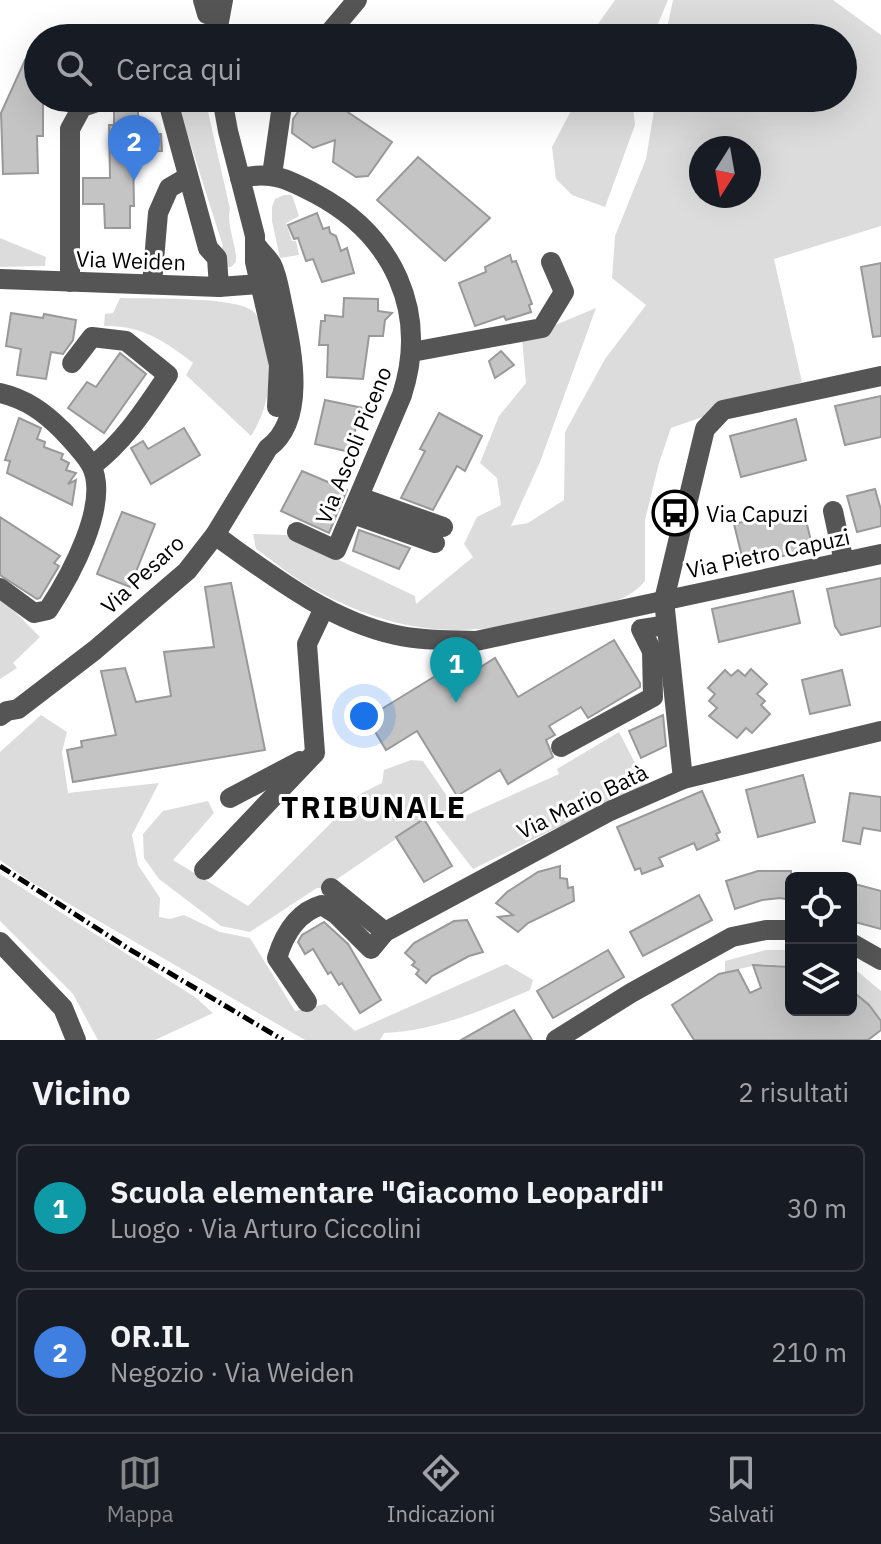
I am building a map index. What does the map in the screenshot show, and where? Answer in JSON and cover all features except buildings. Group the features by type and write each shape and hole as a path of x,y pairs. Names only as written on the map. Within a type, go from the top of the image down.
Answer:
{"street":[{"path":"203,0 207,14 221,8"},
{"path":"337,24 357,0"},
{"path":"70,282 70,129 79,112"},
{"path":"171,112 208,248 217,258 219,287"},
{"name":"Via Pesaro","path":"225,112 257,246 255,262 279,365 279,393 267,439 268,448"},
{"path":"272,175 281,112"},
{"name":"Via Ascoli Piceno","path":"240,178 272,175 296,183 351,217 385,252 406,297 411,318 409,375 336,550 297,532"},
{"path":"152,284 158,213 169,188 188,177"},
{"name":"Via Pesaro","path":"0,731 14,721 9,713 95,650 187,571 215,535 268,448 278,441 293,395 294,367 272,265 257,246"},
{"path":"412,352 542,328 564,292 551,262"},
{"name":"Via Weiden","path":"0,279 219,287 260,284"},
{"name":"Via Pesaro","path":"260,284 269,287 289,364 294,367"},
{"path":"72,363 92,337 126,341 168,375 124,438 92,466"},
{"name":"Via Pietro Capuzi","path":"683,779 664,600 705,429 723,410 881,376"},
{"path":"0,393 21,398 43,412 92,466 96,486 84,546 48,610 34,613 0,588"},
{"path":"356,505 439,535"},
{"path":"833,511 844,562"},
{"path":"215,535 246,559 324,608 370,629 398,636 476,641 664,600"},
{"name":"Via Pietro Capuzi","path":"664,600 881,554"},
{"path":"204,870 315,753 307,644 324,608"},
{"path":"561,747 653,697 652,651 641,629 666,625"},
{"name":"Via Mario Batà","path":"307,1002 277,958 290,927 313,908 322,905 336,914 371,949 385,932 610,811 683,779 881,731"},
{"path":"230,798 315,753"},
{"path":"331,888 385,932"},
{"path":"556,1040 631,993 732,937 766,930 785,930"},
{"path":"0,942 63,1008 76,1040"},
{"path":"853,944 881,960"},
{"path":"62,1040 63,1008"}],"shaded area":[{"path":"615,0 668,0 658,24 598,24"},
{"path":"673,0 833,0 881,35 881,226 774,259 802,382 671,428 645,520 645,581 637,589 599,606 500,627 469,630 411,626 350,607 309,587 256,549 253,534 286,535 415,596 416,604 473,557 464,544 477,517 501,505 497,478 480,463 499,416 526,383 522,339 596,308 540,462 511,526 528,523 564,500 565,432 605,359 646,305 612,278 615,236 646,159 654,112 857,112 857,24 668,24"},
{"path":"180,112 208,112 230,209 229,222 236,262 231,267 223,267 219,251 223,246"},
{"path":"570,112 634,112 635,125 605,207 572,195 556,179 552,147"},
{"path":"292,195 299,216 286,223 292,241 296,241 299,255 280,258 272,207 275,199"},
{"path":"0,238 46,257 45,266 0,267"},
{"path":"120,298 211,301 230,303 254,312 264,335 269,369 264,409 251,436 186,375 193,363 183,355 141,331 104,326 105,314 113,313"},
{"path":"0,597 40,637 13,663 17,668 0,679"},
{"path":"41,715 67,732 62,752 68,793 159,783 132,835 138,865 160,898 159,917 170,919 184,915 220,932 250,938 295,1011 325,1004 355,1031 506,964 533,980 530,990 441,1024 384,1033 380,1040 305,1040 31,882 0,860 0,752"},
{"path":"619,732 646,784 473,869 431,815 324,888 317,888 250,932 221,926 159,879 144,858 143,834 163,811 208,801 214,813 173,860 248,906 360,794 382,783 384,770 411,760 423,761 453,805 465,816 559,774 557,769"},
{"path":"0,874 195,997 213,1013 155,1040 98,1040 73,994 0,921"},
{"path":"766,950 785,950 785,966 762,964 725,972 725,961"},
{"path":"857,971 881,991 881,1019 857,995"}],"railway":[{"path":"0,866 129,949 283,1040"}],"place":[{"name":"OR.IL","path":"134,181"},
{"name":"Via Capuzi","path":"675,513"},
{"name":"Scuola elementare \"Giacomo Leopardi\"","path":"456,703"}],"district":[{"name":"TRIBUNALE","path":"374,806"}]}
